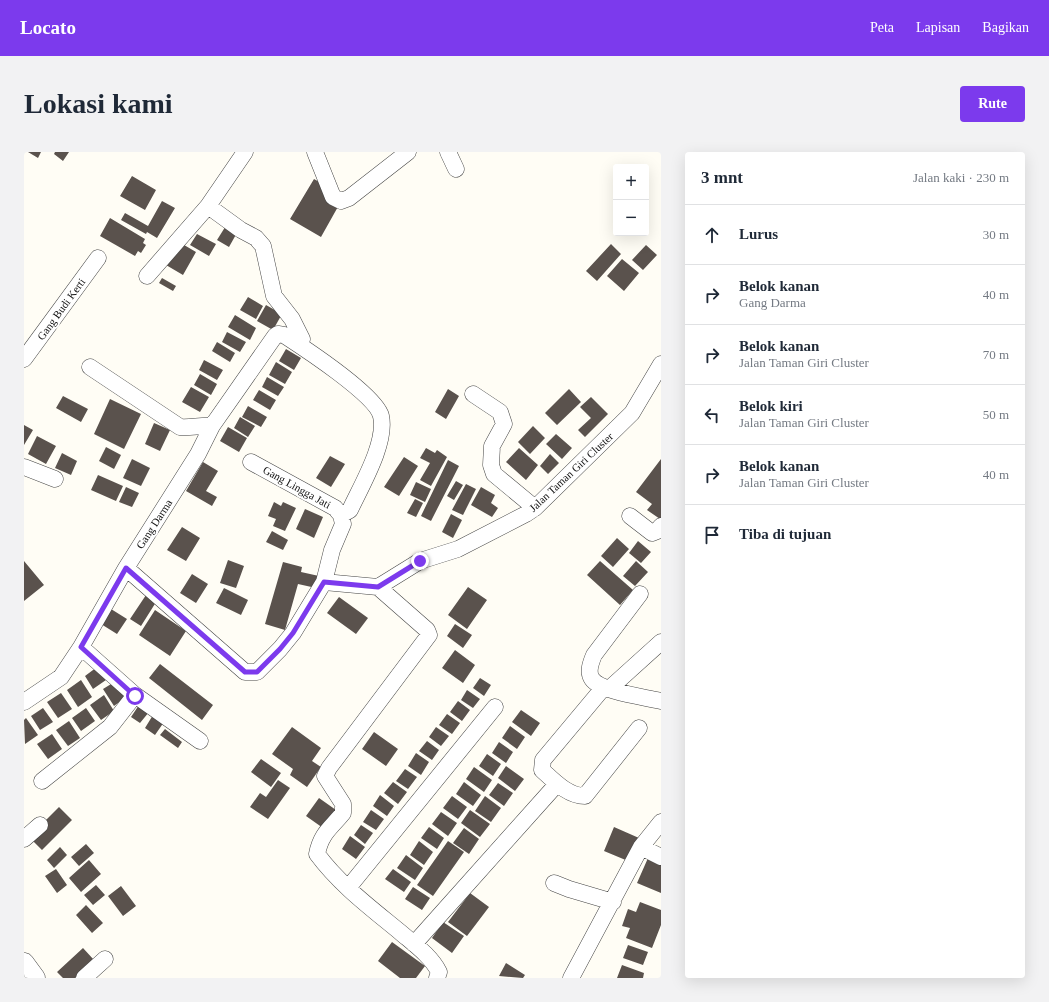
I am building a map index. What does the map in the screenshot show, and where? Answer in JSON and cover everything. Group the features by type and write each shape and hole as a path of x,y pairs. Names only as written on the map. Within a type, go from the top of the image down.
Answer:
{"street":[{"path":"147,276 208,206 245,152"},
{"path":"315,152 333,197 341,200 349,198 408,152"},
{"path":"448,152 456,169"},
{"path":"208,206 241,230 256,238 262,246 274,296 292,319 299,332 302,339 300,345 349,381 372,402 381,415 379,444 350,510 341,515"},
{"name":"Gang Budi Kerti","path":"24,359 98,258"},
{"name":"Gang Darma","path":"24,702 60,677 81,647 126,568 198,454 212,426 274,336 278,334 284,335 300,345"},
{"name":"Jalan Taman Giri Cluster","path":"378,587 420,561 458,549 535,508 632,413 661,364"},
{"path":"90,367 180,426 190,428 201,425 212,426"},
{"path":"473,394 500,412 504,424 492,446 491,465 494,474 535,508"},
{"name":"Gang Lingga Jati","path":"251,462 335,508 341,515 342,527 332,550 324,582"},
{"path":"24,467 55,479"},
{"path":"630,516 650,532 655,533 660,530"},
{"path":"126,568 245,672 257,672 280,649 293,633 324,582 378,587 427,630 429,635 329,768 326,776 343,804 343,813 322,837 317,854 348,888 414,944 437,967 439,972 437,978"},
{"path":"640,594 594,655 590,664 590,673 592,680 607,688 661,701"},
{"path":"639,728 585,796 577,796 558,784 542,770 543,760 607,688 661,642"},
{"path":"81,647 135,696 200,741"},
{"path":"42,781 110,727 135,696"},
{"path":"348,888 495,707"},
{"path":"414,944 558,784"},
{"path":"571,978 613,902 641,847 661,822"},
{"path":"24,839 40,825"},
{"path":"641,847 661,857"},
{"path":"554,883 569,890 613,902"},
{"path":"84,978 105,959"},
{"path":"24,963 35,978"}],"building":[{"path":"28,152 41,152 38,158"},
{"path":"55,152 69,152 63,161 54,154"},
{"path":"132,176 156,190 145,210 120,196"},
{"path":"314,179 344,196 321,237 290,219"},
{"path":"162,201 175,208 157,238 147,232 146,234 121,220 125,213 148,226"},
{"path":"110,218 145,239 143,243 146,245 141,253 138,251 135,256 100,236"},
{"path":"227,224 238,231 229,247 217,240"},
{"path":"197,234 216,244 209,256 190,245"},
{"path":"179,242 196,252 183,275 166,265"},
{"path":"611,244 621,254 597,281 586,271"},
{"path":"646,245 657,255 643,270 632,260"},
{"path":"622,259 639,273 624,291 607,276"},
{"path":"162,278 176,286 173,291 159,283"},
{"path":"248,297 263,306 256,319 240,310"},
{"path":"266,305 282,314 273,330 257,321"},
{"path":"235,315 256,328 250,340 228,327"},
{"path":"227,332 246,342 240,352 222,342"},
{"path":"217,342 235,353 230,362 212,351"},
{"path":"286,349 301,358 294,370 279,361"},
{"path":"204,360 223,370 217,380 199,370"},
{"path":"276,362 292,372 285,384 269,375"},
{"path":"200,374 217,384 211,395 194,385"},
{"path":"267,377 284,387 278,396 262,387"},
{"path":"191,387 209,397 200,412 182,402"},
{"path":"448,389 459,396 446,419 435,412"},
{"path":"569,389 581,402 557,425 545,413"},
{"path":"259,390 276,400 270,410 253,400"},
{"path":"63,396 88,409 81,422 56,408"},
{"path":"591,397 608,414 585,437 578,430 591,418 580,407"},
{"path":"110,399 141,414 124,449 94,434"},
{"path":"248,406 267,417 261,427 242,417"},
{"path":"240,417 255,426 248,437 234,428"},
{"path":"154,423 170,430 160,451 145,444"},
{"path":"24,425 33,430 24,445"},
{"path":"533,426 545,438 530,454 518,442"},
{"path":"228,427 247,438 239,452 220,441"},
{"path":"556,434 572,448 562,459 546,444"},
{"path":"37,436 56,446 46,464 28,454"},
{"path":"106,447 121,455 114,469 99,461"},
{"path":"426,448 435,453 437,450 447,457 431,486 420,480 430,463 420,458"},
{"path":"519,448 538,465 526,480 506,462"},
{"path":"62,453 77,461 71,475 55,468"},
{"path":"550,454 559,463 548,474 540,466"},
{"path":"330,456 345,464 331,487 316,478"},
{"path":"404,457 418,466 399,496 384,487"},
{"path":"132,459 150,468 141,486 123,478"},
{"path":"661,459 660,519 647,510 652,504 636,492"},
{"path":"448,460 459,466 431,521 421,516"},
{"path":"203,462 218,471 206,491 217,497 212,506 186,491"},
{"path":"98,475 123,486 116,501 91,490"},
{"path":"456,481 463,485 454,500 447,496"},
{"path":"416,482 431,489 425,502 410,495"},
{"path":"466,484 476,489 463,515 452,510"},
{"path":"126,487 139,493 132,507 119,502"},
{"path":"481,487 495,495 491,503 498,508 492,517 471,505"},
{"path":"415,499 423,503 416,517 407,513"},
{"path":"274,502 281,506 283,502 296,508 285,531 273,526 276,519 268,516"},
{"path":"305,509 323,517 314,538 296,529"},
{"path":"451,514 462,520 453,538 442,532"},
{"path":"182,527 200,538 186,561 167,550"},
{"path":"272,531 288,540 283,550 266,542"},
{"path":"617,538 629,549 613,567 601,556"},
{"path":"638,541 651,552 641,563 629,553"},
{"path":"228,560 244,566 236,588 220,583"},
{"path":"24,561 44,585 24,601"},
{"path":"600,561 633,590 620,605 587,575"},
{"path":"636,561 648,572 635,586 623,576"},
{"path":"283,562 302,567 301,572 319,576 316,588 298,584 285,630 265,624"},
{"path":"192,574 208,584 196,603 180,593"},
{"path":"468,587 487,600 467,629 448,615"},
{"path":"224,588 248,600 241,615 216,603"},
{"path":"148,592 158,599 141,626 130,619"},
{"path":"339,597 368,618 356,634 327,613"},
{"path":"111,609 127,619 117,634 101,624"},
{"path":"155,610 186,631 170,656 139,635"},
{"path":"455,624 472,635 463,648 447,636"},
{"path":"455,650 475,665 463,683 442,668"},
{"path":"160,664 213,705 202,720 149,678"},
{"path":"97,667 106,680 93,689 85,676"},
{"path":"480,678 491,685 484,696 473,688"},
{"path":"81,680 92,697 78,707 67,690"},
{"path":"116,681 126,697 114,706 103,689"},
{"path":"467,690 480,699 473,708 461,700"},
{"path":"61,693 72,709 58,718 47,702"},
{"path":"104,695 114,711 101,720 90,705"},
{"path":"458,701 470,710 462,721 450,712"},
{"path":"139,705 149,712 140,723 131,717"},
{"path":"43,708 53,722 40,730 31,716"},
{"path":"86,708 95,721 81,731 72,718"},
{"path":"521,710 540,723 531,736 512,722"},
{"path":"447,714 460,723 452,734 439,725"},
{"path":"153,715 164,722 155,735 145,728"},
{"path":"26,718 38,735 25,744 24,720"},
{"path":"69,721 80,738 68,746 56,730"},
{"path":"510,726 525,737 517,749 502,738"},
{"path":"292,727 321,748 312,761 321,767 307,787 290,775 293,769 272,754"},
{"path":"436,727 449,736 441,746 429,737"},
{"path":"165,729 182,742 178,748 160,735"},
{"path":"374,732 398,749 386,766 362,749"},
{"path":"52,734 62,749 48,759 37,744"},
{"path":"427,741 439,750 432,760 419,751"},
{"path":"499,742 513,752 506,763 492,753"},
{"path":"416,753 429,762 421,775 408,766"},
{"path":"487,754 501,764 493,776 479,766"},
{"path":"261,759 281,773 271,787 251,772"},
{"path":"506,766 524,779 515,791 498,778"},
{"path":"474,767 492,780 484,792 466,779"},
{"path":"405,769 417,777 408,789 396,781"},
{"path":"278,780 290,788 268,819 250,807 260,793 266,797"},
{"path":"393,782 407,792 398,804 384,793"},
{"path":"464,782 481,795 473,806 456,794"},
{"path":"498,783 513,793 504,806 489,795"},
{"path":"380,795 394,806 387,816 373,806"},
{"path":"452,796 467,807 458,819 443,808"},
{"path":"485,796 501,808 491,822 475,811"},
{"path":"319,798 336,810 323,828 306,816"},
{"path":"59,807 72,820 42,850 29,837"},
{"path":"371,810 384,819 376,830 363,822"},
{"path":"470,810 490,824 480,837 461,823"},
{"path":"441,812 457,823 448,836 432,824"},
{"path":"361,825 373,833 365,844 354,835"},
{"path":"429,827 444,838 437,849 421,838"},
{"path":"614,827 639,838 628,861 604,851"},
{"path":"464,828 479,839 469,854 453,843"},
{"path":"350,836 365,847 356,859 342,849"},
{"path":"419,841 433,852 424,865 410,855"},
{"path":"448,841 464,852 433,896 417,885"},
{"path":"86,844 94,853 79,866 71,857"},
{"path":"60,847 67,855 54,868 47,860"},
{"path":"406,855 423,868 415,880 397,868"},
{"path":"648,858 661,864 661,893 637,883"},
{"path":"89,860 101,874 81,892 69,878"},
{"path":"56,869 67,885 57,893 45,876"},
{"path":"393,869 411,882 404,892 385,879"},
{"path":"96,885 105,895 93,905 84,895"},
{"path":"121,886 136,906 123,916 108,896"},
{"path":"413,887 430,898 422,910 405,899"},
{"path":"470,893 489,907 467,936 448,922"},
{"path":"640,902 661,910 661,925 652,948 626,938 630,928 622,926 628,909 636,912"},
{"path":"86,905 103,923 92,933 76,915"},
{"path":"443,922 464,936 452,953 432,938"},
{"path":"392,942 425,966 416,978 400,978 378,961"},
{"path":"628,945 648,952 643,965 623,958"},
{"path":"83,948 94,960 75,978 63,978 57,972"},
{"path":"506,963 525,975 523,978 499,976"},
{"path":"622,965 644,973 643,978 617,978"}],"route":[{"path":"135,696 81,647 126,568 245,672 251,673 257,672 280,649 293,633 324,582 378,587 420,561"}]}
